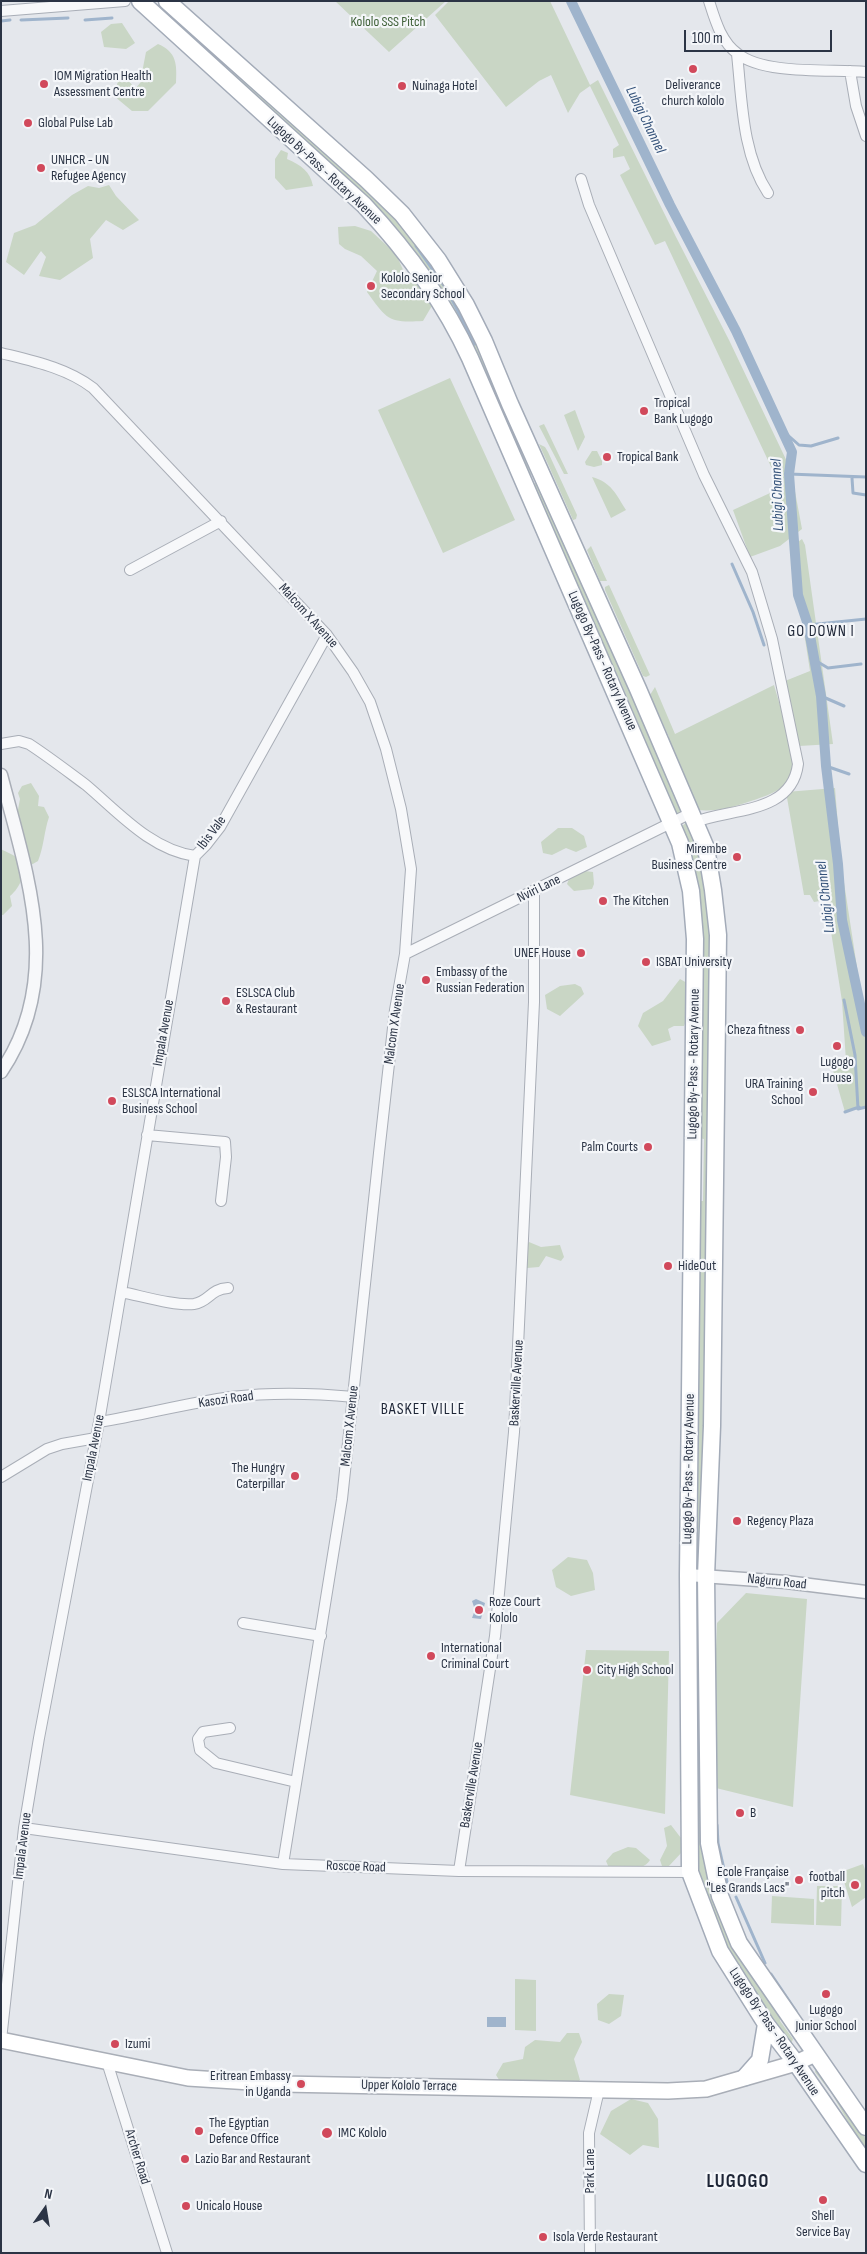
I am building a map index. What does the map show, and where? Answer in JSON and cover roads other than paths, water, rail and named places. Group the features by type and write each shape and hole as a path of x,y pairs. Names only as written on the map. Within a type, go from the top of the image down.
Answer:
{"main road":[{"name":"Lugogo By-Pass - Rotary Avenue","path":"140,1 364,205 394,237 436,295 464,346 524,482 672,824 686,865 696,939 688,1575 690,1872 720,1951 766,2024 866,2164"},
{"name":"Lugogo By-Pass - Rotary Avenue","path":"167,1 366,179 410,223 438,260 466,305 484,341 706,848 718,935 712,1426 706,1576 709,1843 720,1896 739,1943 866,2127"},
{"path":"524,482 533,480 540,472"},
{"path":"746,2077 760,2060 766,2024"},
{"name":"Upper Kololo Terrace","path":"1,2040 188,2078 282,2084 599,2090 697,2089 796,2064 815,2054"},
{"path":"837,2122 854,2110"}],"street":[{"path":"1,11 125,1"},
{"path":"709,1 720,32 737,54 754,62 778,68 866,72"},
{"path":"737,54 750,152 760,181 768,193"},
{"path":"850,71 856,106 866,136"},
{"name":"Nviri Lane","path":"405,954 672,824 693,817 741,811 780,798 790,788 797,774 798,764 772,639 752,572 684,428 589,205 582,179"},
{"name":"Malcom X Avenue","path":"1,353 64,371 81,378 94,388 327,635 353,672 370,702 388,758 402,817 411,869 405,954 395,1010 378,1153 354,1397 335,1550 283,1864"},
{"path":"130,570 221,521"},
{"name":"Ibis Vale","path":"1,744 18,741 30,744 84,784 143,833 181,854 194,856 206,845 220,827 327,635"},
{"path":"1,775 34,908 37,960 32,1007 15,1050 1,1072"},
{"name":"Impala Avenue","path":"1,2040 24,1828 99,1422 194,856"},
{"name":"Baskerville Avenue","path":"459,1871 495,1636 514,1432 534,1002 534,891"},
{"path":"147,1135 226,1142 221,1201"},
{"path":"121,1292 183,1304 195,1304 204,1300 218,1289 228,1288"},
{"name":"Kasozi Road","path":"99,1422 231,1398 277,1393 354,1397"},
{"path":"1,1477 47,1449 62,1444 96,1438"},
{"name":"Naguru Road","path":"688,1575 786,1582 866,1592"},
{"path":"243,1624 321,1636"},
{"path":"230,1728 203,1732 198,1739 200,1750 216,1763 296,1782"},
{"name":"Roscoe Road","path":"24,1828 283,1864 459,1871 690,1872"},
{"name":"Archer Road","path":"107,2062 167,2253"},
{"name":"Park Lane","path":"590,2253 589,2133 599,2090"}],"water":[{"name":"Roze Court Kololo","path":"476,1599 485,1603 481,1619 472,1618 475,1610 472,1601"},
{"path":"487,2017 506,2017 506,2027 487,2027"}],"waterway":[{"name":"Lubigi Channel","path":"571,1 670,205 736,331 792,452 789,474 798,595 808,625 821,696 826,766 838,864 842,920 866,1032"},
{"path":"21,20 68,18"},
{"path":"85,20 112,18"},
{"path":"1,21 10,20"},
{"path":"416,246 447,290 475,344"},
{"path":"782,430 799,445 811,446 838,438"},
{"path":"789,474 866,477"},
{"path":"852,478 853,493 866,495"},
{"path":"732,564 753,612 764,645"},
{"path":"808,625 866,619"},
{"path":"813,659 828,668 861,664"},
{"path":"821,696 844,706"},
{"path":"826,766 849,774"},
{"path":"844,1000 855,1055 858,1109 866,1107"},
{"path":"845,1112 859,1107"},
{"path":"717,1825 718,1843 727,1882"},
{"path":"736,1897 765,1963"},
{"path":"771,1974 796,2011"}],"place":[{"name":"Deliverance church kololo","path":"693,69"},
{"name":"IOM Migration Health Assessment Centre","path":"44,84"},
{"name":"Nuinaga Hotel","path":"402,86"},
{"name":"Global Pulse Lab","path":"28,123"},
{"name":"UNHCR - UN Refugee Agency","path":"41,168"},
{"name":"Kololo Senior Secondary School","path":"371,286"},
{"name":"Tropical Bank Lugogo","path":"644,411"},
{"name":"Tropical Bank","path":"607,457"},
{"name":"Mirembe Business Centre","path":"737,857"},
{"name":"The Kitchen","path":"603,901"},
{"name":"UNEF House","path":"581,953"},
{"name":"ISBAT University","path":"646,962"},
{"name":"Embassy of the Russian Federation","path":"426,980"},
{"name":"ESLSCA Club & Restaurant","path":"226,1001"},
{"name":"Cheza fitness","path":"800,1030"},
{"name":"Lugogo House","path":"837,1046"},
{"name":"URA Training School","path":"813,1092"},
{"name":"ESLSCA International Business School","path":"112,1101"},
{"name":"Palm Courts","path":"648,1147"},
{"name":"HideOut","path":"668,1266"},
{"name":"The Hungry Caterpillar","path":"295,1476"},
{"name":"Regency Plaza","path":"737,1521"},
{"name":"Roze Court Kololo","path":"479,1610"},
{"name":"International Criminal Court","path":"431,1656"},
{"name":"City High School","path":"587,1670"},
{"name":"B","path":"740,1813"},
{"name":"Ecole Française \"Les Grands Lacs\"","path":"799,1880"},
{"name":"football pitch","path":"855,1885"},
{"name":"Lugogo Junior School","path":"826,1994"},
{"name":"Izumi","path":"115,2044"},
{"name":"Eritrean Embassy in Uganda","path":"301,2084"},
{"name":"The Egyptian Defence Office","path":"199,2131"},
{"name":"IMC Kololo","path":"327,2133"},
{"name":"Lazio Bar and Restaurant","path":"185,2159"},
{"name":"Shell Service Bay","path":"823,2200"},
{"name":"Unicalo House","path":"186,2206"},
{"name":"Isola Verde Restaurant","path":"543,2237"}],"district":[{"name":"GO DOWN I","path":"821,632"},
{"name":"BASKET VILLE","path":"423,1410"},
{"name":"LUGOGO","path":"738,2182"}],"park label":[{"name":"Kololo SSS Pitch","path":"388,22"}]}
